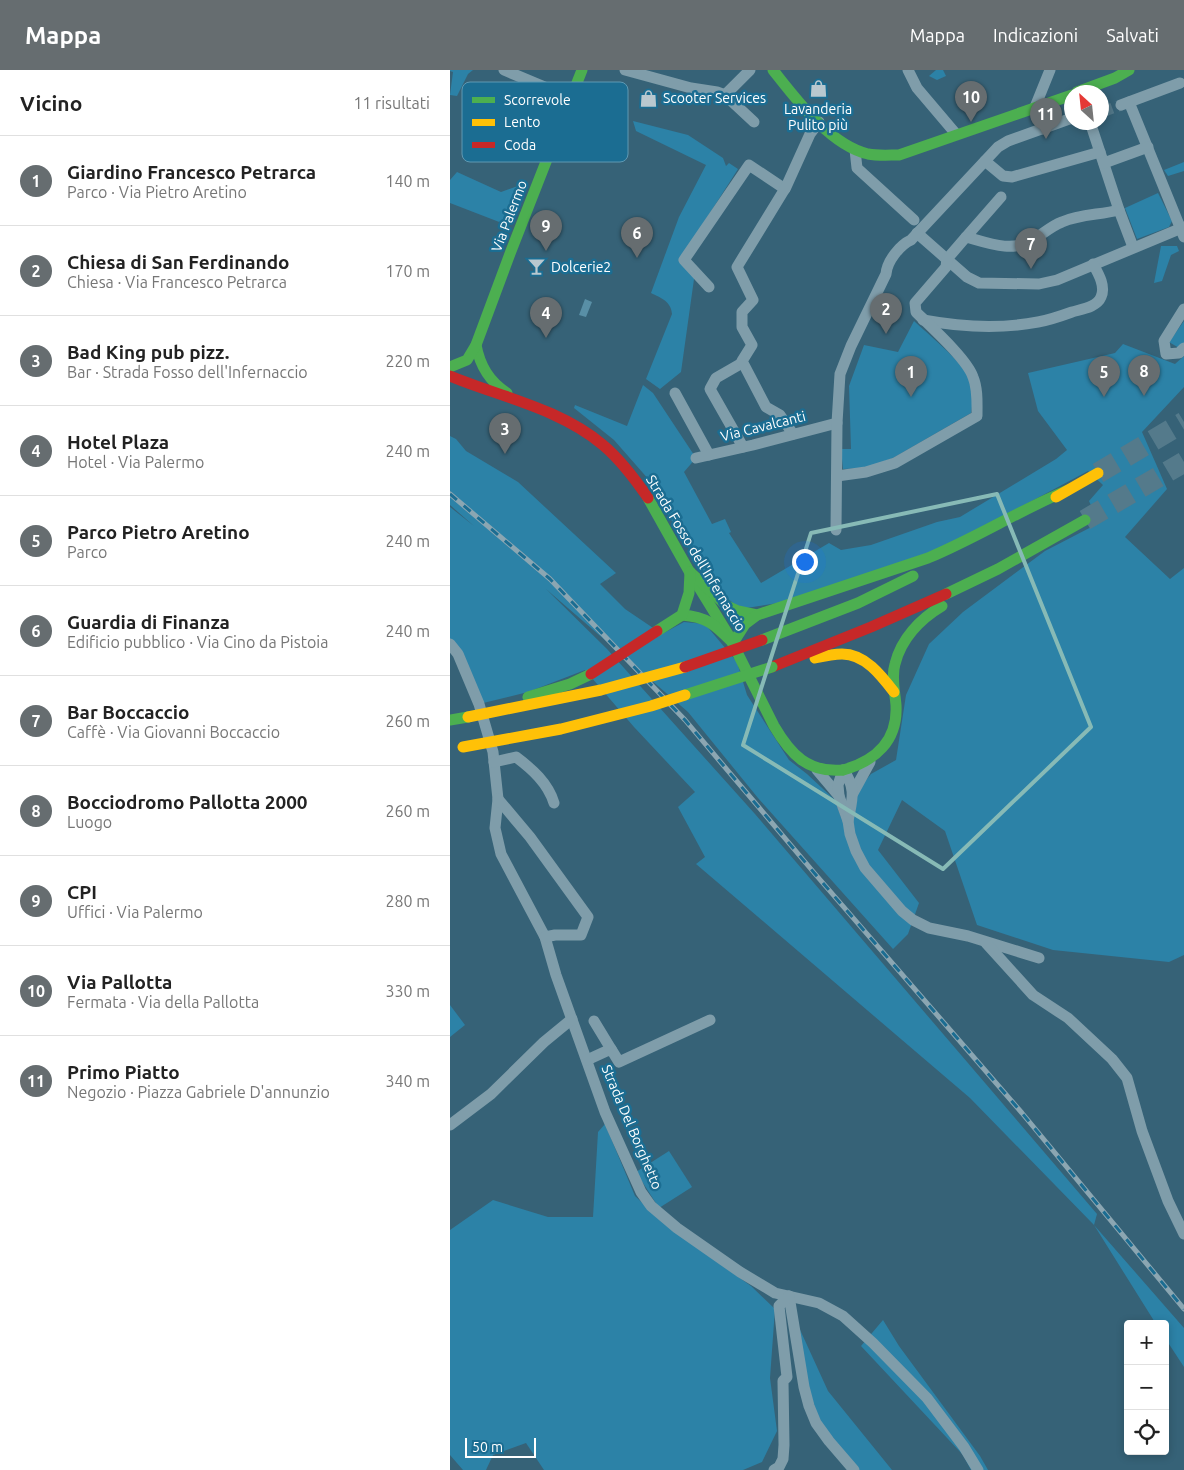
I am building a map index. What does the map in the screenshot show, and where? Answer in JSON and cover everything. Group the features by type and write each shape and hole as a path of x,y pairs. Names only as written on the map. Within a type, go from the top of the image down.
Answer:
{"main road":[{"name":"Via Palermo","path":"577,82 582,70"},
{"path":"773,70 819,122 843,142 855,150 866,154 882,156 899,155 1064,97"},
{"path":"1096,85 1115,78 1128,70"},
{"name":"Via Palermo","path":"450,367 462,364 467,360 476,345 546,162"},
{"path":"476,345 480,366 488,379 503,390 538,408"},
{"name":"Strada Fosso dell'Infernaccio","path":"450,376 469,385 538,408 563,419 583,430 620,461 654,507 690,572 733,643 779,735 801,760 817,770"},
{"path":"452,720 638,681 680,669 816,620 902,582 988,536 1098,473"},
{"path":"468,718 502,704 570,684 591,674 682,615 693,616 712,622 733,643 745,624 757,615 928,558 1035,504 1068,490"},
{"path":"774,670 969,583 1033,550 1085,520"},
{"path":"817,770 843,770 855,767 871,759 881,750 890,736 895,723 894,666 909,634 932,611 1004,573 1033,550"},
{"path":"690,572 728,606 738,611 757,615"},
{"path":"682,615 689,593 690,572"},
{"path":"450,749 561,729 651,706 836,653 853,655 866,662 876,670 894,692"}],"street":[{"path":"504,70 532,82"},
{"path":"625,70 695,90 717,92 725,95 754,122"},
{"path":"725,95 750,70"},
{"path":"908,70 917,88 956,134"},
{"path":"1042,129 1035,107 1050,70"},
{"path":"914,236 947,259 967,277 978,282 1040,284 1048,283 1133,247 1183,230 1148,147 1125,104 1180,83"},
{"path":"1019,112 1027,134"},
{"path":"836,530 837,423 840,374 880,284 886,274 892,270 910,247 914,236 1003,144 1064,121"},
{"path":"742,447 710,389 716,378 742,363 752,344 742,327 742,312 753,300 737,267 785,189 810,134 819,122"},
{"path":"1093,130 1133,247"},
{"path":"1104,163 1148,147"},
{"path":"855,150 857,168 914,220"},
{"path":"985,161 1003,176 1012,177 1100,152"},
{"path":"709,287 684,260 749,165 785,189"},
{"path":"837,476 866,472 895,463 977,416 976,390 973,376 966,364 916,312 915,303 946,268 947,259 1001,198"},
{"path":"966,237 1005,247 1017,247 1032,241 1062,222 1077,217 1119,210"},
{"path":"923,320 967,326 1008,326 1040,322 1084,309 1097,302 1103,293 1094,264"},
{"path":"1184,309 1164,341 1166,354 1179,353 1184,348"},
{"path":"742,363 766,407 780,415 793,434"},
{"path":"675,393 709,455"},
{"name":"Via Cavalcanti","path":"696,458 837,423"},
{"name":"Strada Del Borghetto","path":"450,644 458,654 479,704 493,752 498,800 495,828 501,854 545,937 556,975 605,1112 641,1192 651,1206 677,1228 775,1294 819,1303 843,1316 873,1343 927,1398 964,1447 978,1470"},
{"path":"494,762 516,757 533,770 551,795 554,803"},
{"name":"Strada Fosso dell'Infernaccio","path":"848,821 853,793 871,759"},
{"name":"Strada Fosso dell'Infernaccio","path":"817,770 838,796 848,821 856,851 865,868 902,911 913,920 930,928 968,936 986,943 1033,995 1068,1018 1112,1059 1127,1078 1142,1131 1168,1201 1184,1234"},
{"path":"843,770 851,783 853,793"},
{"path":"838,796 838,785 843,770"},
{"path":"498,800 530,837 588,917 581,935 545,937"},
{"path":"986,943 1039,958"},
{"path":"450,1125 491,1094 544,1042 572,1019"},
{"path":"594,1021 619,1062 710,1020"},
{"path":"587,1060 611,1049"},
{"path":"774,1470 783,1459 783,1381 787,1377 779,1306 789,1296"},
{"path":"789,1296 804,1387 809,1406 820,1429 854,1470"}],"highlighted area":[{"path":"997,494 1091,727 943,869 743,745 811,533"}],"shaded area":[{"path":"473,70 462,82 457,96 450,95 453,72 450,71"},
{"path":"936,70 943,70 946,76 937,80 929,76"},
{"path":"633,121 688,135 723,158 726,166 729,163 738,169 682,260 695,272 681,372 660,389 646,379 672,314 668,303 651,293 679,217 706,165 636,131"},
{"path":"1184,162 1184,171 1168,176 1164,170"},
{"path":"457,172 501,192 518,186 514,199 517,201 507,225 450,203 450,180"},
{"path":"1158,193 1172,221 1169,227 1137,239 1125,208"},
{"path":"1161,246 1177,246 1179,251 1171,255 1162,281 1154,283"},
{"path":"585,299 592,302 586,317 579,315"},
{"path":"914,321 947,351 965,371 972,392 971,413 893,458 866,468 843,469 841,449 851,449 849,386 864,345 898,352"},
{"path":"1184,321 1184,343 1179,348 1169,342"},
{"path":"1123,344 1175,364 1184,356 1184,387 1142,432 1167,489 1125,537 1170,579 1184,568 1184,955 1169,962 1053,950 977,925 945,831 902,800 878,850 919,903 908,934 893,949 758,798 688,712 546,589 607,649 755,814 1097,1214 1094,1225 970,1098 696,864 705,857 678,807 695,792 634,727 585,670 528,692 479,704 450,646 450,507 474,526 450,505 450,436 456,439 466,451 518,482 616,573 600,584 625,609 662,634 684,622 705,624 737,662 747,695 789,760 835,800 841,817 858,790 871,774 896,760 906,695 929,644 963,612 1045,551 1099,523 1089,501 1103,485 1088,471 942,549 778,603 740,609 712,585 670,518 650,481 614,440 574,408 575,405 627,426 643,385 653,393 696,458 684,472 712,524 725,519 731,532 729,533 761,583 829,543 841,550 871,545 937,522 960,517 1056,459 1067,450 1038,411 1028,373 1115,353"},
{"path":"450,1005 465,1025 450,1037"},
{"path":"605,1124 635,1196 668,1227 751,1286 775,1309 770,1378 777,1431 762,1462 743,1470 544,1470 526,1443 493,1455 486,1470 463,1470 450,1455 450,1230 493,1200 548,1217 593,1217 598,1132"},
{"path":"669,1151 692,1187 659,1208 636,1172"},
{"path":"1094,1225 1184,1328 1184,1367 1169,1344 1169,1320 1153,1320"},
{"path":"791,1310 828,1391 892,1470 854,1470 816,1423"},
{"path":"883,1320 899,1346 980,1456 988,1470 971,1470 963,1455 861,1346"}],"tunnel":[{"path":"1109,109 1121,105"},
{"path":"1098,473 1184,422"},
{"path":"1085,520 1184,462"}],"railway":[{"path":"450,494 550,579 685,720 1022,1113 1184,1309"}],"traffic: fast":[{"path":"577,82 582,70"},
{"path":"773,70 803,107 827,131 854,149 876,155 899,155 1064,98"},
{"path":"1096,85 1129,70"},
{"path":"450,367 467,360 476,345 546,162"},
{"path":"476,345 486,372 507,393"},
{"path":"690,572 727,606 738,611 757,615 928,558 1068,490"},
{"path":"648,498 689,571 729,636 774,726 787,746 810,765 831,770 843,770"},
{"path":"946,594 998,569 1085,520"},
{"path":"657,631 682,615 689,593 690,572"},
{"path":"762,640 858,603 913,576"},
{"path":"843,770 855,766 874,755 889,739 896,718 893,674 898,655 912,630 942,606"},
{"path":"682,615 711,623 733,643 745,624 757,615"},
{"path":"685,695 772,667"},
{"path":"528,697 570,684 591,674"},
{"path":"450,720 468,717"}],"traffic: slow":[{"path":"1056,497 1098,473"},
{"path":"815,658 842,654 858,658 872,667 894,692"},
{"path":"468,717 601,690 685,667"},
{"path":"463,747 561,729 651,706 685,695"}],"traffic: jam":[{"path":"450,376 530,405 569,422 603,445 616,457 648,498"},
{"path":"772,667 946,594"},
{"path":"591,674 657,631"},
{"path":"685,667 762,640"}],"place":[{"name":"Lavanderia Pulito più","path":"818,89"},
{"name":"Scooter Services","path":"649,98"},
{"name":"Via Pallotta","path":"971,122"},
{"name":"Primo Piatto","path":"1046,139"},
{"name":"CPI","path":"546,251"},
{"name":"Guardia di Finanza","path":"637,258"},
{"name":"Dolcerie2","path":"537,267"},
{"name":"Bar Boccaccio","path":"1031,269"},
{"name":"Chiesa di San Ferdinando","path":"886,334"},
{"name":"Hotel Plaza","path":"546,338"},
{"name":"Bocciodromo Pallotta 2000","path":"1144,396"},
{"name":"Giardino Francesco Petrarca","path":"911,397"},
{"name":"Parco Pietro Aretino","path":"1104,397"},
{"name":"Bad King pub pizz.","path":"505,454"}]}
